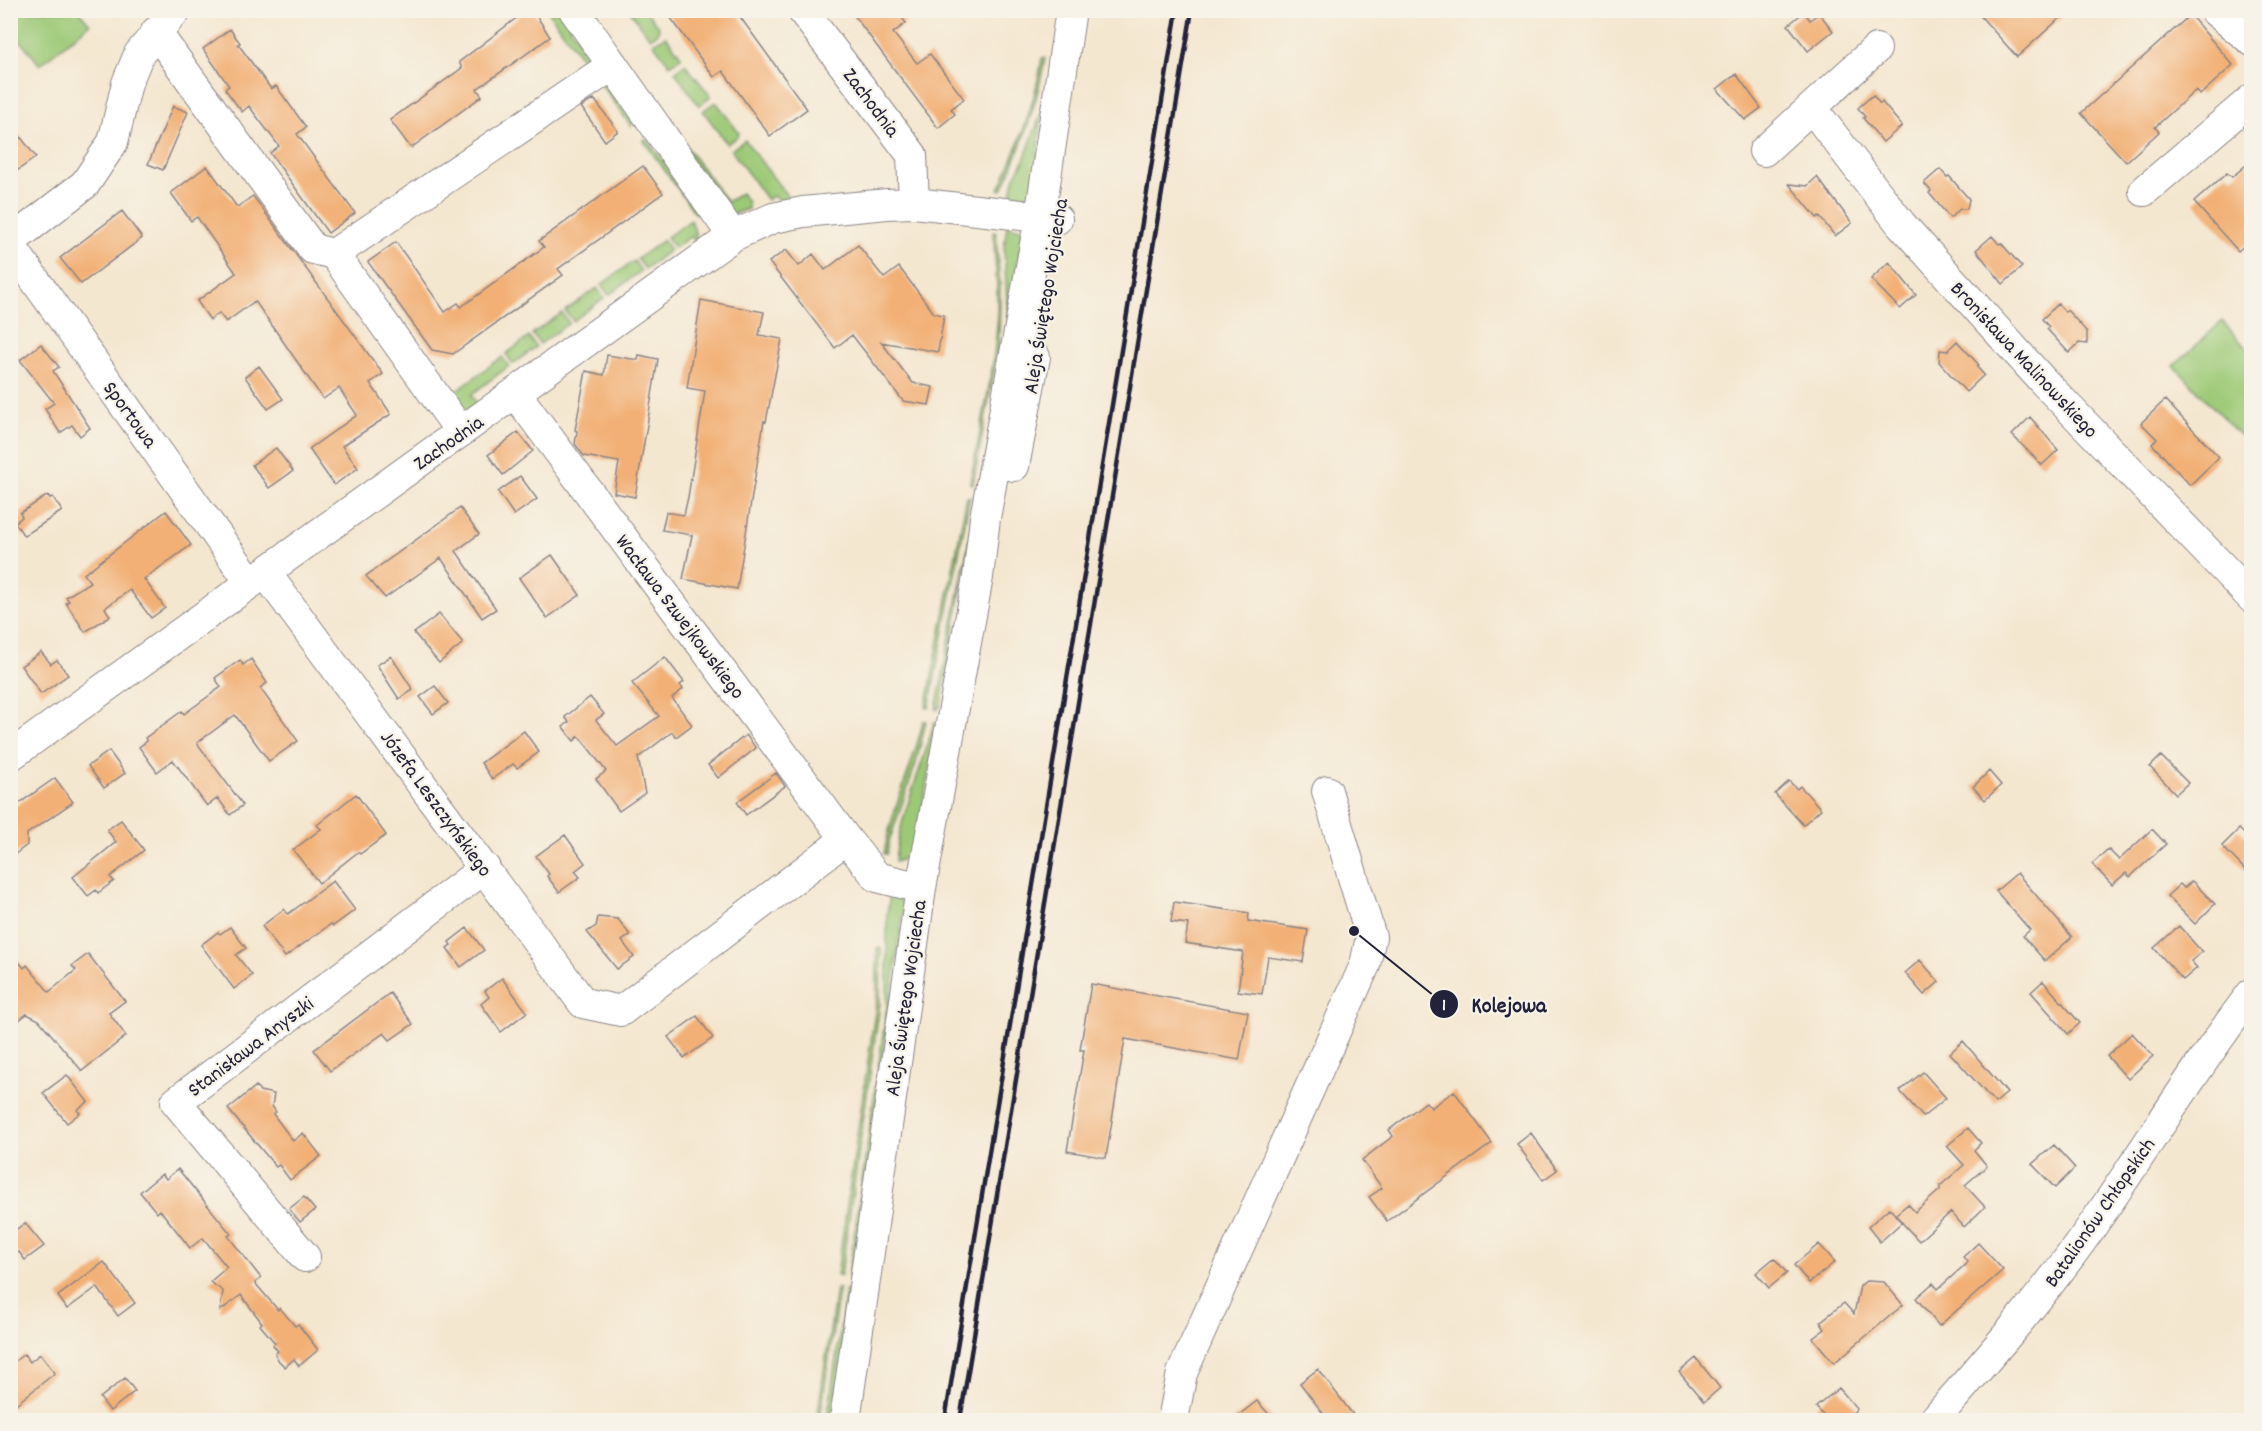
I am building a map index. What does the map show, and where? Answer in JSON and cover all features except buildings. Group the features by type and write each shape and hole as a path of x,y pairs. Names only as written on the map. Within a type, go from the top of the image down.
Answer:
{"street":[{"path":"10,244 85,184 113,142 127,83 139,54 176,10"},
{"path":"574,10 733,236"},
{"name":"Zachodnia","path":"802,10 912,155 914,203"},
{"name":"Aleja Świętego Wojciecha","path":"1048,218 1071,10"},
{"name":"Aleja Świętego Wojciecha","path":"844,1420 921,888 978,577 985,518 1089,10"},
{"path":"2214,10 2252,41"},
{"path":"156,32 313,249 334,255 461,432"},
{"path":"1764,152 1876,49"},
{"path":"334,255 613,65"},
{"path":"2144,191 2252,99"},
{"name":"Bronisława Malinowskiego","path":"1812,108 1909,232 2043,381 2252,598"},
{"name":"Zachodnia","path":"10,756 733,236 773,218 803,212 914,203 1048,218"},
{"name":"Sportowa","path":"10,244 258,578"},
{"name":"Wacława Szwejkowskiego","path":"516,394 846,839 877,877 921,888"},
{"name":"Józefa Leszczyńskiego","path":"258,578 485,868 583,1003 621,1011 846,839"},
{"path":"1173,1420 1182,1373 1365,965 1371,937 1328,791"},
{"name":"Stanisława Anyszki","path":"304,1257 176,1102 485,868"},
{"name":"Batalionów Chłopskich","path":"1934,1420 2002,1342 2096,1221 2216,1040 2252,993"}],"green space":[{"path":"10,11 79,11 90,24 40,65 11,29"},
{"path":"548,11 560,11 590,58 587,66"},
{"path":"588,11 727,202 741,193 748,202 748,209 730,215"},
{"path":"630,11 646,11 659,27 658,33 650,38"},
{"path":"666,36 681,56 670,65 653,43"},
{"path":"1042,58 1045,58 1033,109 1002,190 999,189 1020,141 1031,108"},
{"path":"685,64 710,95 699,106 675,72"},
{"path":"601,84 610,84 636,119 631,126"},
{"path":"717,103 739,133 727,144 703,111"},
{"path":"1043,108 1032,197 1026,201 1009,204 1014,179 1024,160"},
{"path":"646,139 706,214 695,213 643,140"},
{"path":"745,140 791,201 780,200 773,196 767,200 731,150"},
{"path":"691,220 700,248 691,236 674,248 667,237"},
{"path":"1007,225 1023,230 1008,322 1004,247"},
{"path":"993,232 996,232 1000,286 999,345 973,484 970,483 993,364 996,333 997,290"},
{"path":"663,240 670,250 645,269 637,259"},
{"path":"634,261 641,271 609,295 601,285"},
{"path":"597,288 604,298 573,321 565,311"},
{"path":"562,313 569,323 540,344 532,334"},
{"path":"2222,321 2251,353 2251,434 2245,441 2174,366"},
{"path":"529,337 536,347 513,364 506,354"},
{"path":"502,357 509,366 471,395 480,408 468,415 446,398"},
{"path":"967,497 970,497 929,708 926,707"},
{"path":"977,499 941,706 937,710 936,709"},
{"path":"923,721 926,721 916,763 887,854 884,854 887,837"},
{"path":"934,722 937,726 915,849 908,857 895,862 901,826"},
{"path":"890,893 897,896 904,906 853,1275 848,1277 887,1006 887,914"},
{"path":"877,948 881,948 880,1004 841,1275 837,1275 877,998"},
{"path":"836,1289 839,1289 820,1420 817,1420"},
{"path":"846,1290 850,1294 832,1420 827,1420"}],"railway":[{"path":"945,1420 1177,10"},
{"path":"960,1420 1192,10"}],"place":[{"name":"Kolejowa","path":"1354,931"}]}
